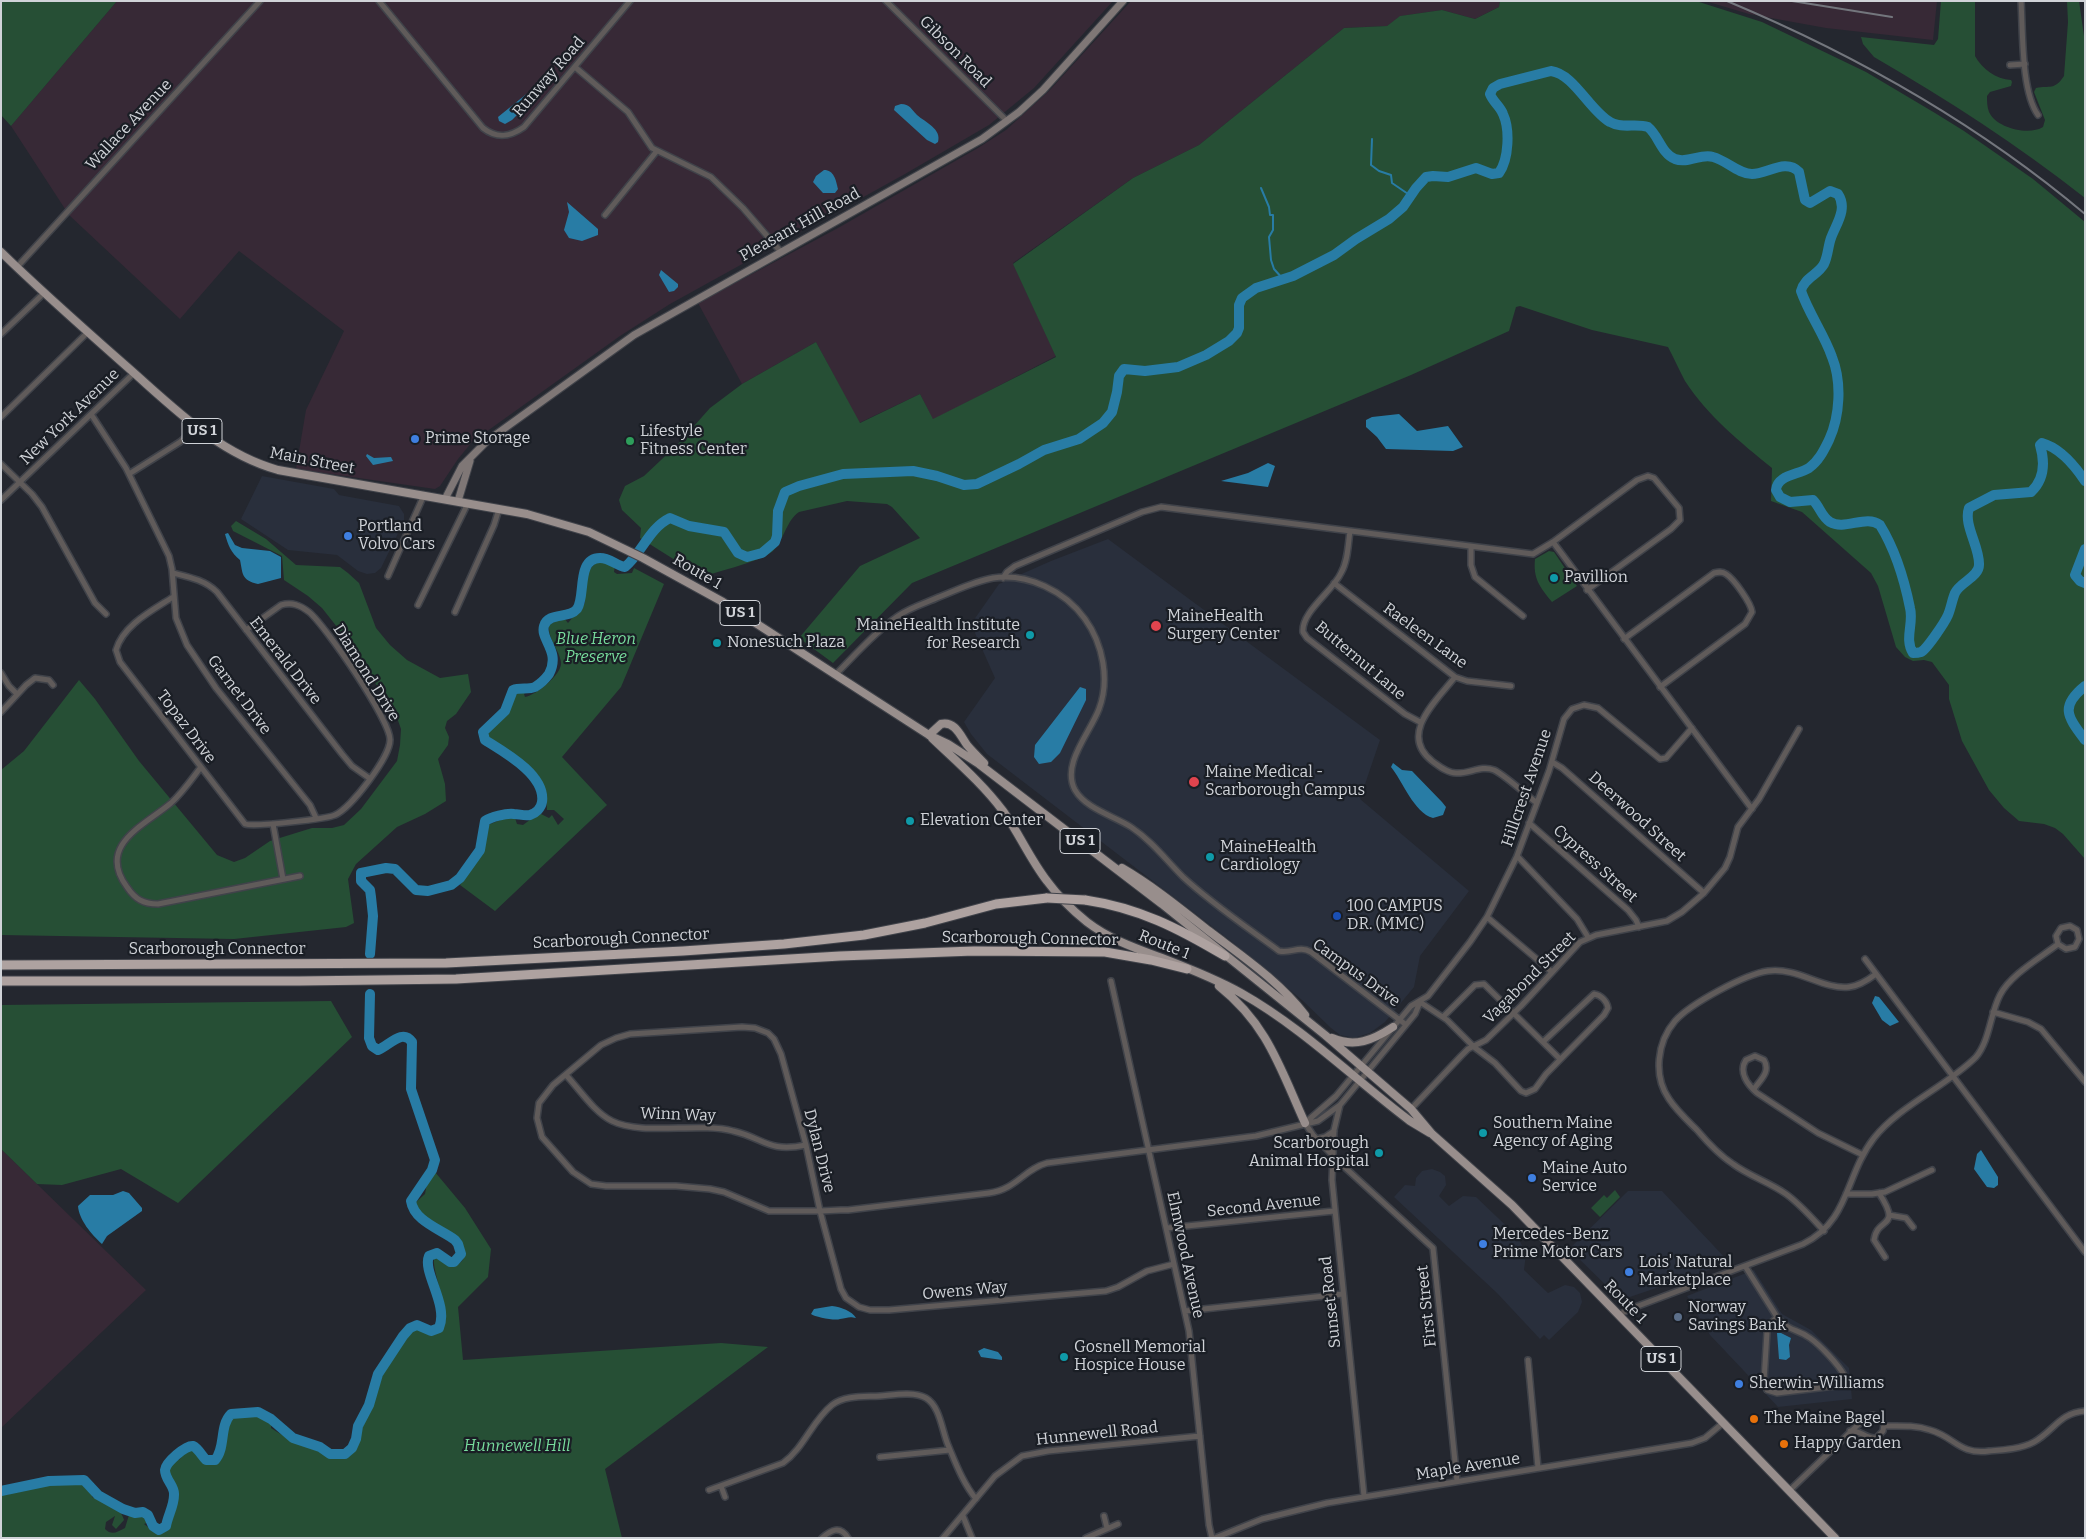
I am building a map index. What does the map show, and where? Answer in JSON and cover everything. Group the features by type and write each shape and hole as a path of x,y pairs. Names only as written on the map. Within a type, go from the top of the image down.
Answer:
{"highway":[{"name":"Scarborough Connector","path":"1,965 446,963 683,951 857,936 924,923 996,904 1047,898 1085,900 1127,908 1171,925 1225,956"},
{"name":"Scarborough Connector","path":"1,981 456,979 840,956 974,951 1105,952 1151,960 1187,969"}],"main road":[{"name":"Main Street","path":"1,252 44,293 197,427 240,456 273,469 538,517 577,528 626,549"},
{"name":"Route 1","path":"626,549 722,602 928,735 960,750 1002,780 1162,904 1325,1035 1411,1109 1432,1134 1512,1205 1835,1538"},
{"path":"928,735 941,724 945,723 953,726 972,751 1002,780"},
{"name":"Route 1","path":"928,735 994,799 1017,832 1046,880 1080,916 1109,936 1205,976 1240,993 1261,1006 1410,1121 1432,1134"},
{"path":"1086,846 1154,888 1271,980 1290,997 1312,1025"},
{"path":"1205,976 1234,998 1257,1023 1273,1051 1305,1123"},
{"path":"1325,1035 1342,1042 1360,1043 1375,1038 1393,1027"}],"street":[{"name":"Wallace Avenue","path":"17,267 260,1"},
{"name":"Runway Road","path":"378,1 477,121 494,135 505,136 516,132 534,116 630,1"},
{"name":"Gibson Road","path":"886,1 1007,121"},
{"name":"Pleasant Hill Road","path":"445,499 456,475 496,433 634,336 982,139 1007,121 1043,90 1123,1"},
{"path":"2021,1 2028,96 2038,115"},
{"path":"2010,65 2026,64"},
{"path":"575,67 628,112 649,146 656,152 711,177 743,208 781,252"},
{"path":"605,215 656,152"},
{"path":"1,334 44,293"},
{"path":"1,416 88,332"},
{"name":"New York Avenue","path":"1,500 134,373"},
{"name":"Garnet Drive","path":"91,414 129,474 164,545 173,573 178,627 192,654 222,696 310,805 316,818"},
{"path":"129,474 180,442 197,427"},
{"name":"Pleasant Hill Road","path":"458,501 474,454"},
{"path":"1,464 32,494 42,507 95,603 106,614"},
{"path":"1003,578 1015,566 1142,512 1156,508 1170,508 1528,554 1537,553 1633,482 1645,476 1651,477 1657,481 1679,508 1681,516 1676,525 1588,590"},
{"path":"388,576 424,495"},
{"path":"418,605 468,503"},
{"path":"455,612 494,525 499,509"},
{"name":"Butternut Lane","path":"1350,531 1343,569 1306,620 1303,627 1305,635 1405,714 1420,722"},
{"path":"1553,542 1752,809"},
{"path":"1471,547 1471,565 1475,577 1524,616"},
{"path":"1624,639 1714,573 1722,572 1727,575 1749,602 1752,612 1746,624 1660,687"},
{"name":"Emerald Drive","path":"173,573 194,578 211,586 342,754 352,766 369,778"},
{"name":"Campus Drive","path":"835,675 893,620 904,612 976,583 1003,578 1030,581 1049,588 1063,597 1085,619 1099,645 1103,673 1102,699 1072,768 1072,782 1082,798 1145,837 1187,880 1279,951 1284,952 1300,948 1311,952 1405,1024"},
{"name":"Raeleen Lane","path":"1334,583 1455,677 1467,681 1511,686"},
{"name":"Topaz Drive","path":"174,597 136,622 118,643 116,653 120,662 245,824 255,826 316,818"},
{"name":"Diamond Drive","path":"246,630 281,605 286,603 298,605 312,615 322,627 389,730 388,752 344,810 332,816 316,818"},
{"path":"1,673 9,686 17,694"},
{"path":"1455,677 1420,722 1419,738 1422,750 1438,765 1455,773 1481,768 1493,770 1537,803"},
{"path":"1,712 17,694 36,678 49,680 53,685"},
{"name":"Hillcrest Avenue","path":"1364,1069 1414,1014 1420,1002 1437,984 1487,916 1517,856 1552,762 1564,719 1572,709 1581,706 1592,706 1601,711 1660,759 1666,758 1692,728"},
{"name":"Vagabond Street","path":"1411,1109 1457,1060 1486,1040 1576,946 1588,937 1661,923 1676,916 1704,893 1725,868 1738,827 1752,809 1799,728"},
{"name":"Deerwood Street","path":"1552,762 1562,768 1704,893"},
{"path":"201,767 183,791 171,803 123,841 118,851 117,861 124,884 140,901 148,904 158,904 300,876"},
{"name":"Cypress Street","path":"1529,823 1628,910 1639,927"},
{"path":"273,824 283,879"},
{"path":"1517,856 1577,919 1588,937"},
{"path":"1487,916 1552,972"},
{"path":"2068,926 2077,930 2080,939 2075,947 2066,949 2058,944 2056,936 2060,928 2068,926"},
{"path":"1618,1315 1630,1308 1803,1244 1824,1231 1836,1216 1863,1154 1876,1135 1971,1062 1981,1050 1999,996 2008,983 2058,944"},
{"path":"1865,959 2085,1252"},
{"path":"1824,1231 1787,1195 1741,1170 1721,1156 1683,1116 1668,1098 1664,1088 1660,1074 1661,1052 1667,1033 1681,1015 1754,974 1786,971 1833,985 1848,987 1860,984 1876,974"},
{"name":"Elmwood Avenue","path":"1112,981 1191,1342 1209,1526 1214,1538"},
{"path":"1443,1017 1475,985 1480,983 1488,986 1560,1059"},
{"path":"1420,1002 1443,1017 1526,1093 1535,1089 1560,1059 1608,1011 1606,1001 1594,994 1543,1042"},
{"name":"Hillcrest Avenue","path":"1364,1069 1393,1027 1411,1006 1420,1002"},
{"path":"1993,1012 2028,1022 2041,1029 2085,1082"},
{"name":"Dylan Drive","path":"748,1027 760,1029 770,1035 781,1054 806,1146 820,1211 769,1211 724,1192 697,1187 606,1186 587,1182 573,1172 546,1142 537,1125 537,1110 543,1097 566,1075 606,1042 630,1034 716,1028 748,1027"},
{"path":"1754,1089 1765,1075 1767,1068 1764,1060 1755,1056 1746,1060 1743,1069 1745,1077 1754,1089 1818,1133 1863,1154"},
{"path":"1305,1123 1364,1069"},
{"name":"Winn Way","path":"566,1075 601,1113 610,1120 620,1124 639,1127 724,1129 774,1147 806,1146"},
{"path":"820,1211 856,1209 1000,1192 1013,1185 1036,1166 1044,1163 1256,1136 1323,1118 1340,1105 1356,1078"},
{"name":"Sunset Road","path":"1340,1105 1334,1130 1332,1155 1334,1211 1364,1496"},
{"name":"First Street","path":"1305,1123 1332,1155 1433,1248 1457,1481"},
{"path":"1317,1139 1325,1137 1334,1130"},
{"path":"1846,1194 1878,1193 1890,1190 1932,1170"},
{"path":"1878,1193 1889,1215 1887,1222 1874,1237 1876,1245 1885,1257"},
{"name":"Owens Way","path":"820,1211 844,1294 854,1304 870,1310 1106,1291 1118,1287 1147,1271 1174,1264"},
{"name":"Second Avenue","path":"1167,1228 1334,1211"},
{"path":"1889,1215 1906,1218 1913,1227"},
{"path":"1745,1266 1777,1317 1790,1330 1811,1339 1838,1366 1844,1375 1843,1385 1777,1393 1767,1390 1764,1382 1767,1332 1769,1325 1777,1317"},
{"path":"1185,1311 1343,1294"},
{"path":"1528,1360 1538,1468"},
{"path":"709,1490 773,1468 787,1460 832,1405 850,1398 915,1395 926,1398 936,1412 966,1486 976,1499"},
{"path":"1884,1426 1911,1426 1931,1430 1968,1451 1982,1452 2028,1444 2037,1439 2062,1417 2085,1411"},
{"path":"1789,1490 1850,1431 1865,1418 1872,1415 1880,1418 1884,1426 1882,1433 1876,1438 1869,1437 1860,1432 1850,1431"},
{"name":"Maple Avenue","path":"1214,1538 1285,1512 1364,1496 1692,1443 1706,1438 1723,1423"},
{"name":"Hunnewell Road","path":"943,1538 998,1473 1014,1461 1028,1454 1200,1436"},
{"path":"880,1457 950,1450"},
{"path":"721,1486 725,1497"},
{"path":"963,1516 972,1538"},
{"path":"1104,1516 1107,1528"},
{"path":"1086,1538 1118,1524"},
{"path":"822,1538 831,1531 836,1530 842,1531 848,1538"}],"shaded area":[{"path":"117,1 1113,1 1034,88 989,125 905,174 670,304 620,336 472,442 440,486 435,489 296,469 306,410 344,331 239,251 180,319 69,215 11,126"},
{"path":"1131,1 1500,1 1499,7 1475,19 1442,10 1401,16 1387,26 1344,28 1199,145 1133,178 1013,263 1056,356 933,420 920,394 859,423 816,342 742,384 698,303 838,228 1006,130 1049,91"},
{"path":"1705,1 1937,1 1933,40 1826,28 1749,14"},
{"path":"262,476 334,489 339,495 399,506 404,514 404,521 381,568 375,573 367,574 358,571 337,555 288,550 241,519"},
{"name":"Maine Medical - Scarborough Campus","path":"1108,539 1380,740 1360,799 1469,891 1420,956 1414,987 1385,1022 1370,1033 1354,1038 1340,1035 1302,1000 1231,941 987,754 964,722 995,678 971,624 999,584"},
{"path":"1,1149 146,1290 1,1428"},
{"path":"1432,1169 1445,1176 1446,1185 1439,1196 1449,1206 1463,1196 1476,1197 1518,1237 1526,1254 1524,1270 1548,1293 1565,1285 1574,1287 1580,1293 1582,1302 1578,1312 1549,1340 1544,1335 1540,1339 1497,1293 1394,1197 1405,1185 1415,1186 1416,1178 1422,1171"},
{"path":"1628,1191 1662,1191 1730,1263 1621,1300 1569,1249"},
{"path":"1754,1270 1782,1314 1811,1330 1849,1368 1852,1399 1778,1407 1710,1335 1687,1296"}],"green space":[{"path":"1,1 117,1 11,126 1,115"},
{"path":"1500,1 1696,1 1762,22 1866,72 1935,113 2033,179 2085,222 2085,859 2063,834 2055,828 2044,824 2019,821 2004,808 1989,790 1962,741 1949,699 1949,685 1932,662 1924,660 1913,661 1905,657 1896,647 1878,586 1871,573 1802,512 1771,501 1772,468 1714,417 1685,381 1668,347 1592,330 1520,306 1516,307 1509,331 1411,375 912,583 833,663 799,638 860,566 920,538 892,507 887,504 847,501 799,512 791,520 773,551 750,562 702,577 640,538 641,528 622,510 619,500 625,486 644,476 678,444 710,408 742,384 816,342 860,423 920,394 933,419 1056,357 1013,264 1133,178 1199,145 1344,28 1387,26 1400,16 1442,10 1475,19 1499,7"},
{"path":"1941,1 1975,1 1975,56 1990,73 2012,82 2011,86 1990,92 1987,96 1989,112 1993,118 2005,126 2030,131 2043,127 2045,120 2034,92 2036,88 2054,86 2064,76 2068,22 2067,1 2079,1 2085,43 2085,198 1982,124 1874,57 1863,44 1861,37 1934,45 1938,39"},
{"path":"236,521 266,539 296,565 340,567 348,573 359,583 376,628 390,645 407,660 440,678 468,674 471,692 456,714 447,721 445,728 449,737 448,745 438,759 445,784 446,801 425,814 397,827 356,864 348,879 354,923 346,927 234,939 1,935 1,770 24,751 79,680 95,699 139,761 217,855 234,862 245,858 270,841 312,828 332,828 344,825 361,809 397,761 401,729 395,712 322,608 284,580 282,556 233,531 231,526"},
{"path":"1549,551 1554,552 1577,586 1552,602 1538,582 1535,572 1535,559"},
{"name":"Blue Heron Preserve","path":"604,560 615,565 614,572 617,574 632,573 634,568 664,584 621,687 562,757 607,805 495,911 460,885 484,846 486,838 485,826 514,815 517,824 523,825 539,813 549,818 552,815 558,825 564,819 554,810 547,810 546,791 538,775 501,745 491,742 487,736 508,712 512,700 519,691 527,691 524,694 525,697 530,695 542,688 558,672 561,662 550,635 549,625 563,617 568,623 585,603 583,587 585,578 596,563"},
{"path":"331,1001 352,1037 178,1203 121,1169 62,1185 37,1184 1,1149 1,1005"},
{"name":"Hunnewell Hill","path":"435,1172 465,1208 491,1249 488,1277 458,1307 463,1360 721,1343 768,1347 605,1469 622,1538 1,1538 1,1495 70,1481 86,1485 84,1487 92,1494 92,1497 111,1505 119,1511 124,1520 116,1529 112,1525 115,1516 106,1522 105,1529 108,1531 115,1533 125,1528 129,1515 140,1513 149,1522 144,1524 152,1530 161,1531 172,1518 177,1502 176,1491 167,1473 171,1462 174,1459 179,1460 188,1449 202,1460 207,1462 213,1461 220,1450 232,1416 264,1415 263,1418 271,1422 271,1428 287,1437 330,1457 338,1459 350,1456 355,1449 386,1365 395,1356 406,1336 414,1327 429,1332 438,1329 443,1322 444,1313 434,1259 437,1256 446,1265 456,1266 465,1255 462,1245 451,1232 429,1220 416,1207 415,1203 425,1194 428,1179"},
{"path":"1615,1190 1620,1197 1600,1217 1591,1208 1604,1195 1607,1198"}],"water":[{"path":"545,79 544,83 525,107 512,120 505,124 499,121 498,117"},
{"path":"901,104 908,106 932,126 938,133 938,142 935,144 927,140 894,110 895,106"},
{"path":"827,170 834,176 838,189 835,193 823,193 813,182 816,176"},
{"path":"567,202 598,229 598,235 582,241 569,238 564,230 569,212"},
{"path":"661,270 678,284 674,291 669,292 659,275"},
{"path":"1399,414 1417,431 1448,426 1463,447 1453,451 1386,449 1366,427 1366,420 1372,417"},
{"path":"367,454 374,458 391,457 393,461 373,465 366,456"},
{"path":"1268,463 1275,466 1268,487 1221,481 1248,473"},
{"path":"228,533 235,545 242,548 270,551 281,557 281,578 258,584 248,581 244,576 240,560 234,555 229,545 225,534"},
{"path":"1080,687 1086,689 1086,700 1060,753 1051,762 1039,764 1034,757 1035,745"},
{"path":"1393,763 1402,770 1412,771 1442,802 1446,807 1443,815 1433,818 1420,810 1391,767"},
{"path":"1875,996 1879,997 1899,1022 1890,1026 1882,1020 1872,1003"},
{"path":"1981,1150 1998,1177 1998,1185 1994,1188 1987,1187 1974,1169 1977,1154"},
{"path":"123,1191 129,1193 142,1208 142,1211 107,1236 102,1244 83,1222 78,1206 90,1195 113,1195"},
{"path":"832,1306 852,1313 856,1318 834,1319 811,1314 814,1309"},
{"path":"1777,1333 1791,1338 1789,1345 1790,1357 1786,1360 1779,1359"},
{"path":"984,1348 998,1352 1002,1360 981,1357 978,1351"}],"waterway":[{"path":"370,954 373,916 371,897 370,890 361,881 361,873 386,868 395,869 416,890 428,891 451,885 460,878 480,850 485,821 507,814 530,815 541,806 541,792 531,774 522,765 485,740 483,732 505,711 513,690 535,687 549,674 553,659 545,636 544,626 550,619 569,614 577,609 580,603 585,571 592,560 604,558 625,567 656,528 670,518 689,526 724,532 738,553 747,557 762,553 775,542 778,511 785,492 799,486 843,474 913,471 937,476 964,485 977,484 1044,450 1079,439 1103,423 1112,412 1119,376 1124,369 1145,371 1178,367 1206,355 1229,341 1239,328 1239,305 1242,298 1256,288 1293,276 1334,255 1389,219 1403,207 1426,177 1448,177 1476,168 1492,174 1499,173 1507,152 1507,128 1502,111 1490,94 1493,88 1500,84 1551,71 1567,79 1610,122 1619,125 1648,127 1666,153 1675,159 1685,160 1708,156 1723,161 1742,172 1752,174 1788,166 1799,172 1805,200 1810,203 1830,191 1838,194 1842,205 1841,211 1824,264 1805,283 1801,291 1829,349 1835,367 1838,388 1836,420 1829,440 1816,462 1809,468 1784,478 1777,485 1776,490 1780,497 1790,502 1813,500 1830,522 1842,525 1868,521 1880,525 1895,555 1905,586 1911,614 1909,642 1913,653 1921,652 1931,641 1948,615 1957,589 1973,576 1978,569 1979,558 1968,522 1969,508 1994,495 2031,492 2039,482 2043,470 2040,445 2042,443 2061,453 2085,481"},
{"path":"1372,139 1371,165 1379,171 1391,175 1392,183 1411,196"},
{"path":"1261,188 1269,207 1270,215 1273,215 1273,230 1269,237 1271,260 1274,269 1283,279"},
{"path":"2085,549 2075,575 2080,581 2085,583"},
{"path":"2085,686 2077,693 2069,706 2069,712 2074,725 2085,740"},
{"path":"1,1491 49,1481 84,1480 98,1495 123,1509 135,1513 143,1512 148,1515 153,1526 159,1530 166,1526 174,1499 173,1489 165,1474 166,1467 177,1455 190,1446 197,1448 206,1460 215,1460 220,1449 227,1419 231,1414 258,1412 271,1419 293,1438 320,1447 330,1454 345,1454 352,1448 358,1426 369,1405 378,1374 403,1336 410,1328 417,1325 431,1331 439,1328 441,1309 429,1271 429,1256 437,1253 450,1262 454,1262 461,1254 455,1240 428,1224 413,1208 411,1201 432,1170 435,1160 411,1089 412,1042 408,1038 400,1037 378,1050 372,1046 369,1038 370,994"}],"railway":[{"path":"1727,1 1822,44 1914,94 2002,150 2085,214"},
{"path":"1792,1 1892,17"}],"place":[{"name":"Prime Storage","path":"415,439"},
{"name":"Lifestyle Fitness Center","path":"630,441"},
{"name":"Portland Volvo Cars","path":"348,536"},
{"name":"Pavillion","path":"1554,578"},
{"name":"MaineHealth Surgery Center","path":"1156,626"},
{"name":"MaineHealth Institute for Research","path":"1030,635"},
{"name":"Nonesuch Plaza","path":"717,643"},
{"name":"Maine Medical - Scarborough Campus","path":"1194,782"},
{"name":"Elevation Center","path":"910,821"},
{"name":"MaineHealth Cardiology","path":"1210,857"},
{"name":"100 CAMPUS DR. (MMC)","path":"1337,916"},
{"name":"Southern Maine Agency of Aging","path":"1483,1133"},
{"name":"Scarborough Animal Hospital","path":"1379,1153"},
{"name":"Maine Auto Service","path":"1532,1178"},
{"name":"Mercedes-Benz Prime Motor Cars","path":"1483,1244"},
{"name":"Lois' Natural Marketplace","path":"1629,1272"},
{"name":"Norway Savings Bank","path":"1678,1317"},
{"name":"Gosnell Memorial Hospice House","path":"1064,1357"},
{"name":"Sherwin-Williams","path":"1739,1384"},
{"name":"The Maine Bagel","path":"1754,1419"},
{"name":"Happy Garden","path":"1784,1444"}]}
